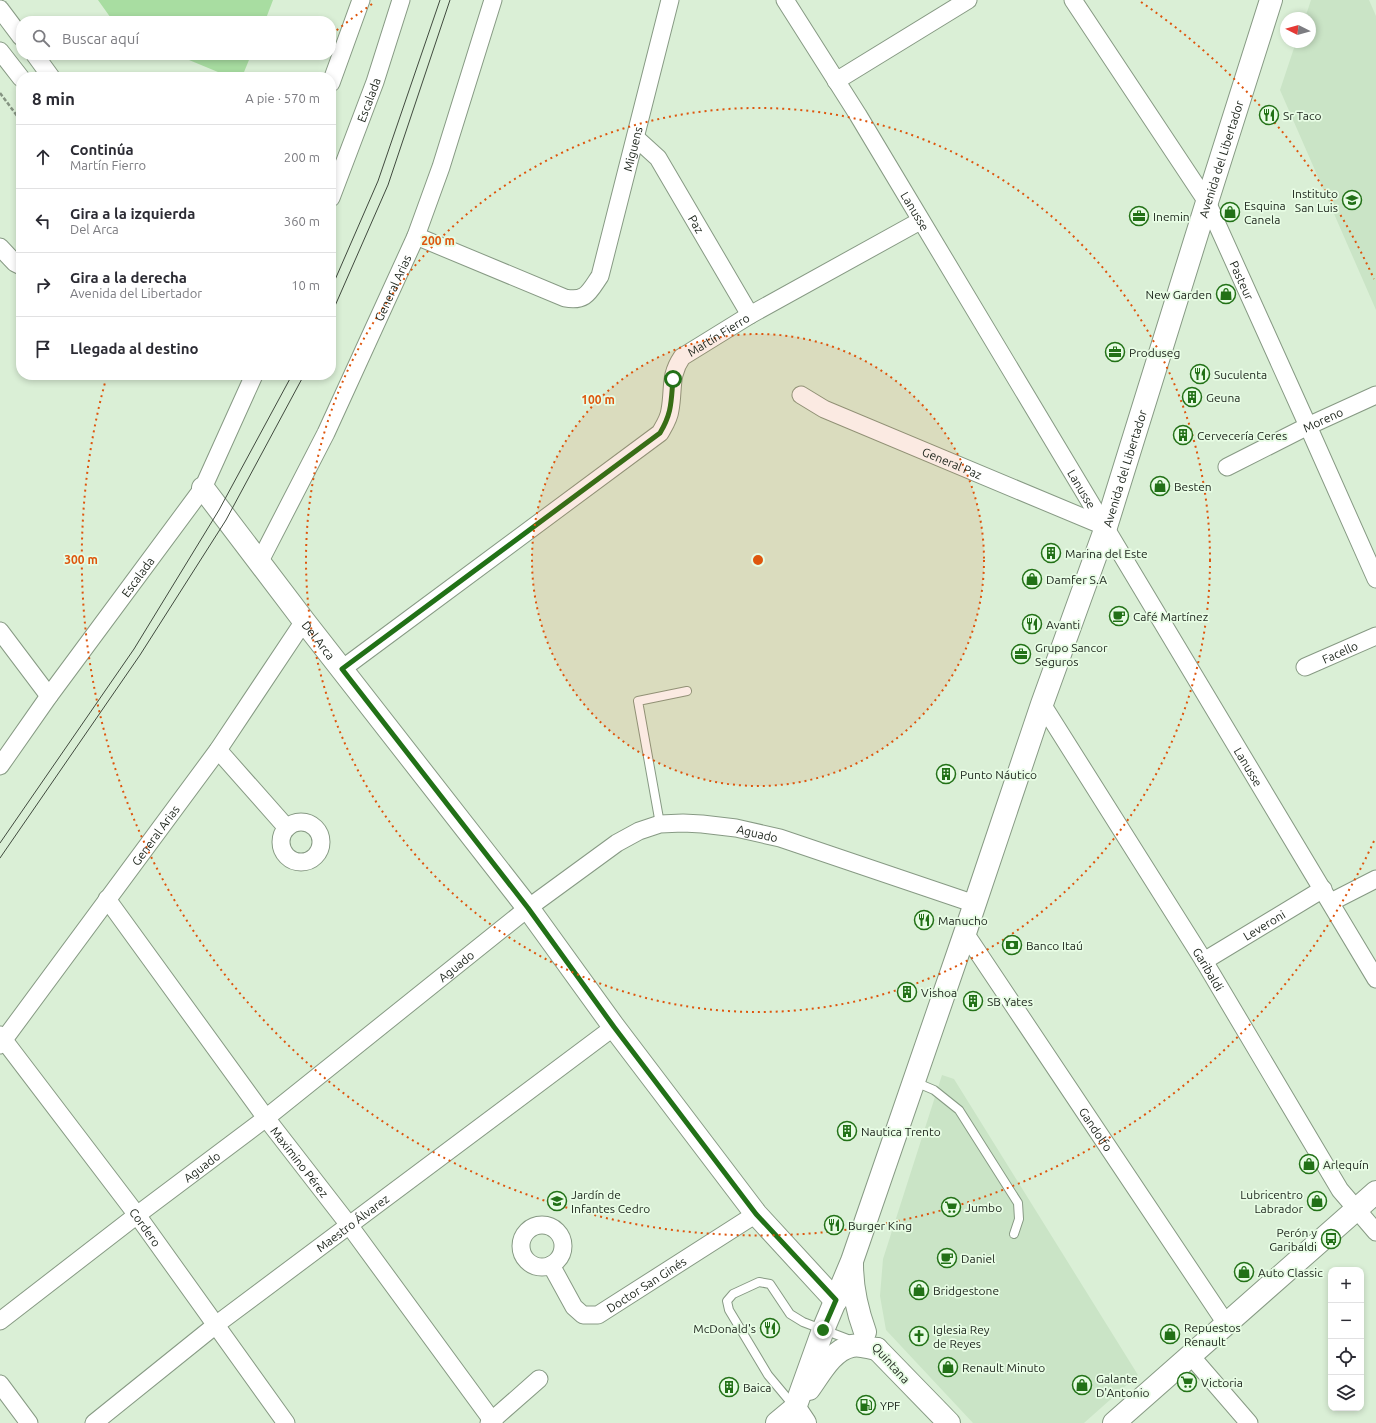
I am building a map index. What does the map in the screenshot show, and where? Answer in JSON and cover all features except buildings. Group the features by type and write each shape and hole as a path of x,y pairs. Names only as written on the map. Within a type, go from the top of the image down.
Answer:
{"main road":[{"name":"Avenida del Libertador","path":"800,1415 823,1330 852,1261 965,934 1042,704 1106,527 1206,202 1271,0"},
{"name":"Del Arca","path":"203,488 304,621 528,908 614,1027 756,1214 836,1300"},
{"path":"1114,1423 1376,1192"},
{"path":"777,1423 800,1415 833,1356 844,1348 871,1340 856,1303 853,1288 852,1261"},
{"name":"Quintana","path":"836,1300 871,1340 949,1423"}],"street":[{"path":"335,72 361,0"},
{"name":"Escalada","path":"336,185 375,82 400,0"},
{"name":"General Arias","path":"260,563 326,434 416,236 441,167 493,0"},
{"name":"Miguens","path":"416,236 565,298 574,300 588,295 600,276 670,0"},
{"name":"Lanusse","path":"785,0 836,81 1106,527 1376,979"},
{"path":"836,81 968,0"},
{"name":"Pasteur","path":"1073,0 1206,202 1376,579"},
{"path":"0,9 16,30"},
{"path":"0,51 16,72"},
{"path":"39,60 47,72"},
{"name":"Paz","path":"636,138 658,158 750,314"},
{"name":"Martín Fierro","path":"342,669 660,433 667,421 670,410 675,367 682,357 750,314 920,221"},
{"path":"0,247 16,263"},
{"name":"Escalada","path":"0,766 49,696 203,488 252,380"},
{"name":"General Paz","path":"801,395 824,409 1106,527"},
{"name":"Moreno","path":"1227,467 1308,426 1376,395"},
{"name":"General Arias","path":"1,1040 218,750 304,621"},
{"path":"0,631 49,696"},
{"name":"Facello","path":"1304,667 1376,636"},
{"name":"Garibaldi","path":"1042,704 1204,961 1340,1190 1376,1232"},
{"path":"218,750 287,828"},
{"name":"Aguado","path":"0,1321 266,1118 528,908 617,843 639,831 660,824 683,823 736,828 780,838 975,904"},
{"name":"Leveroni","path":"1204,961 1327,896 1376,879"},
{"name":"Maximino Pérez","path":"107,899 266,1118 349,1225 492,1422"},
{"name":"Gandolfo","path":"965,934 1227,1324"},
{"name":"Maestro Álvarez","path":"94,1423 217,1324 614,1027"},
{"name":"Cordero","path":"1,1040 137,1215 217,1324 286,1423"},
{"name":"Doctor San Ginés","path":"551,1265 574,1307 583,1315 598,1315 756,1214"},
{"path":"1191,1356 1249,1423"},
{"path":"492,1422 539,1379"},
{"path":"0,1384 29,1423"}],"lane":[{"path":"660,824 638,701 687,691"},
{"path":"914,1082 934,1090 959,1110 1018,1203 1019,1218 1014,1234"},
{"path":"800,1415 768,1375 729,1310 727,1301 732,1294 759,1282 770,1284 790,1314 803,1322 823,1330 871,1340"}],"path":[{"path":"0,93 16,114"}],"shaded area":[{"path":"98,0 273,0 267,16 109,16"},
{"name":"Instituto San Luis","path":"1311,0 1369,0 1376,16 1376,310 1280,90 1294,48 1316,48 1316,12 1307,12"},
{"path":"189,60 249,60 244,72 218,72"},
{"path":"942,1075 954,1079 1138,1375 1084,1423 973,1423 886,1330 880,1296 883,1259"}],"tram line":[{"path":"336,278 378,181 440,0"},
{"path":"336,304 388,185 450,0"},
{"path":"0,843 134,649 219,510 289,380"},
{"path":"0,858 140,655 226,520 301,380"}],"place":[{"name":"Sr Taco","path":"1269,115"},
{"name":"Instituto San Luis","path":"1352,200"},
{"name":"Esquina Canela","path":"1230,212"},
{"name":"Inemin","path":"1139,216"},
{"name":"New Garden","path":"1226,294"},
{"name":"Produseg","path":"1115,352"},
{"name":"Suculenta","path":"1200,374"},
{"name":"Geuna","path":"1192,397"},
{"name":"Cervecería Ceres","path":"1183,435"},
{"name":"Besten","path":"1160,486"},
{"name":"Marina del Este","path":"1051,553"},
{"name":"Damfer S.A","path":"1032,579"},
{"name":"Café Martínez","path":"1119,616"},
{"name":"Avanti","path":"1032,624"},
{"name":"Grupo Sancor Seguros","path":"1021,654"},
{"name":"Punto Náutico","path":"946,774"},
{"name":"Manucho","path":"924,920"},
{"name":"Banco Itaú","path":"1012,945"},
{"name":"Vishoa","path":"907,992"},
{"name":"SB Yates","path":"973,1001"},
{"name":"Nautica Trento","path":"847,1131"},
{"name":"Arlequín","path":"1309,1164"},
{"name":"Jardín de Infantes Cedro","path":"557,1201"},
{"name":"Lubricentro Labrador","path":"1317,1201"},
{"name":"Jumbo","path":"951,1207"},
{"name":"Burger King","path":"834,1225"},
{"name":"Perón y Garibaldi","path":"1331,1239"},
{"name":"Daniel","path":"947,1258"},
{"name":"Auto Classic","path":"1244,1272"},
{"name":"Bridgestone","path":"919,1290"},
{"name":"McDonald's","path":"770,1328"},
{"name":"Repuestos Renault","path":"1170,1334"},
{"name":"Iglesia Rey de Reyes","path":"919,1336"},
{"name":"Renault Minuto","path":"948,1367"},
{"name":"Victoria","path":"1187,1382"},
{"name":"Galante D'Antonio","path":"1082,1385"},
{"name":"Baica","path":"729,1387"},
{"name":"YPF","path":"866,1405"}],"route":[{"path":"673,379 670,410 667,421 660,433 342,669 528,908 614,1027 756,1214 836,1300 823,1330"}]}
